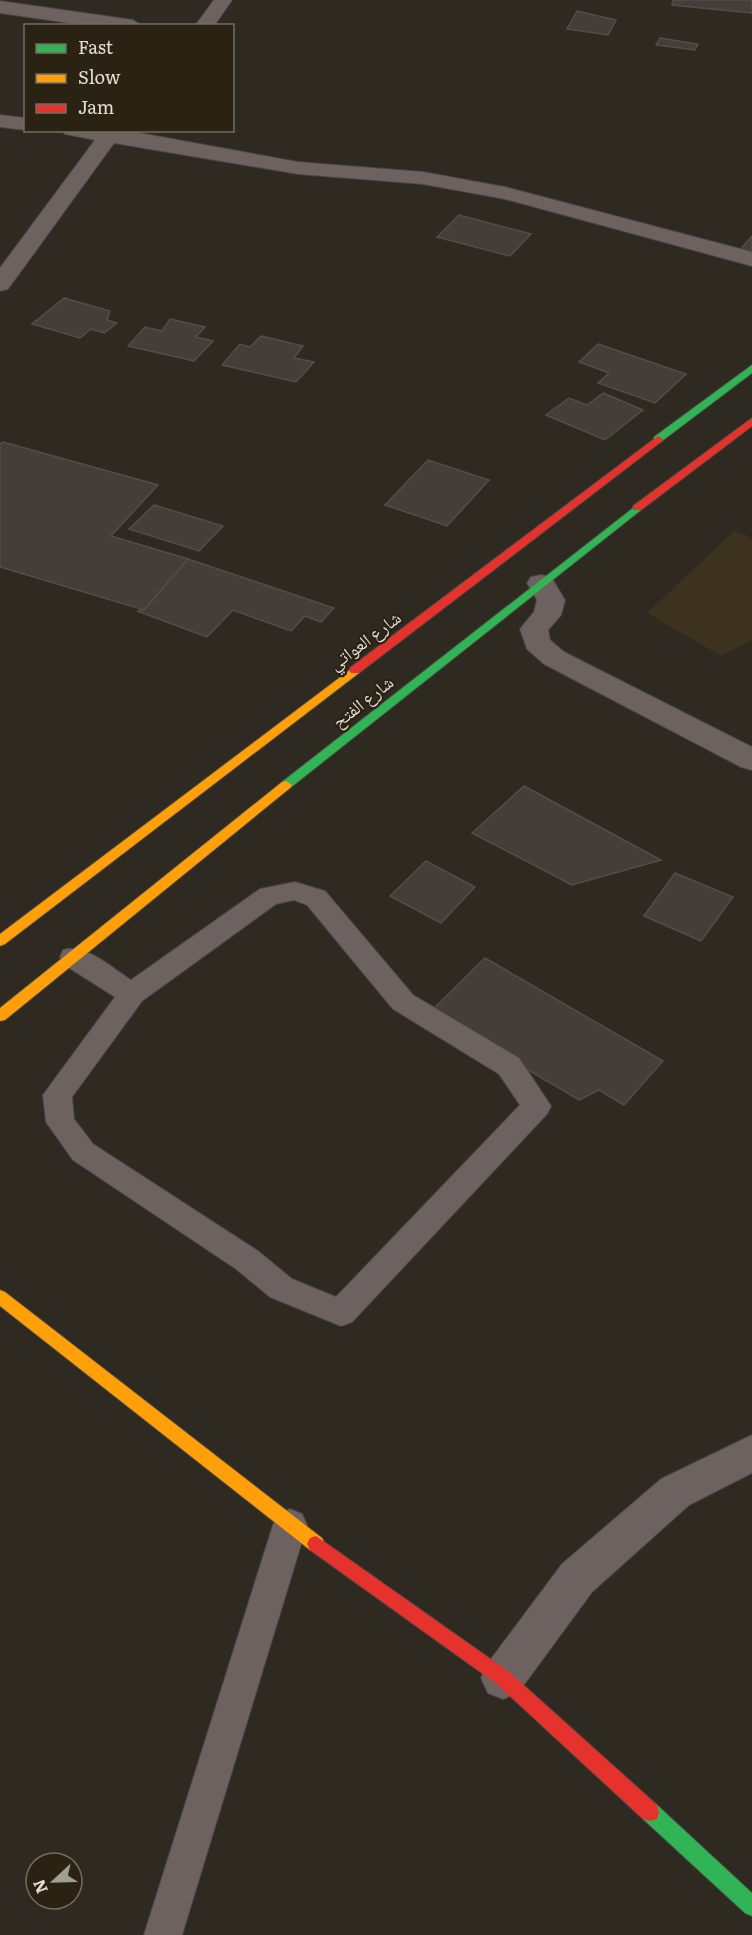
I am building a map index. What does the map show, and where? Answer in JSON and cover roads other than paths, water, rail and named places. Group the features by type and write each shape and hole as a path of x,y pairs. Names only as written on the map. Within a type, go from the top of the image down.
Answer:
{"main road":[{"name":"شارع العواتي","path":"0,941 185,807 752,368"},
{"name":"شارع الفتح","path":"0,1016 74,957 224,828 541,584 678,475 752,421"},
{"path":"0,1297 290,1525 503,1678 752,1906"}],"street":[{"path":"205,24 223,0"},
{"path":"0,7 119,24"},
{"path":"0,121 24,124"},
{"path":"0,284 111,133 298,168 423,178 505,193 682,238 752,259"},
{"path":"541,584 551,600 547,615 534,629 537,643 554,658 752,760"},
{"path":"503,1678 577,1578 675,1492 752,1453"}],"lane":[{"path":"295,891 316,898 403,1002 509,1066 537,1106 341,1313 281,1288 248,1260 83,1152 60,1122 57,1095 132,994 269,896 295,891"},
{"path":"74,957 132,994"},
{"path":"163,1935 290,1525"}]}
